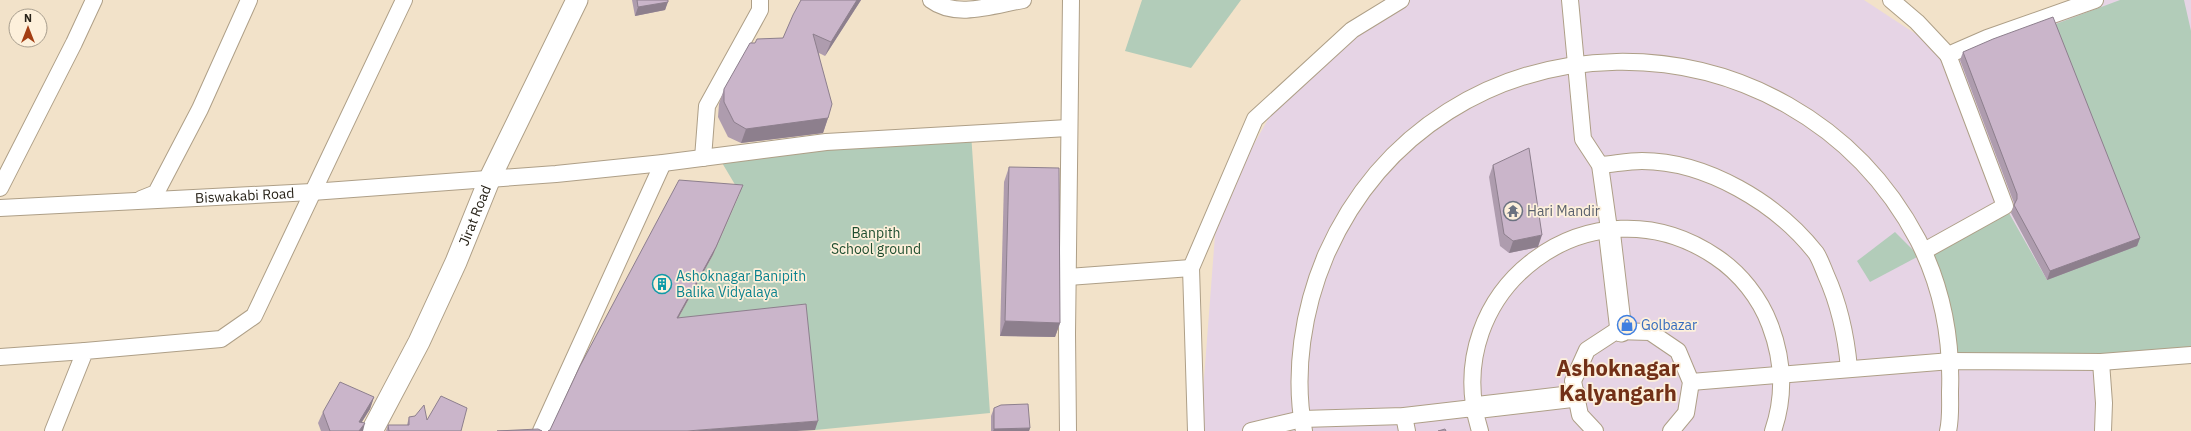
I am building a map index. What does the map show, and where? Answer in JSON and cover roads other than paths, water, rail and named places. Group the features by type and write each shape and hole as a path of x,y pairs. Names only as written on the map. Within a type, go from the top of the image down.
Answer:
{"main road":[{"name":"Jirat Road","path":"372,431 419,342 456,262 490,178 577,0"},
{"path":"1609,229 1621,331"},
{"path":"1473,408 1576,396"}],"street":[{"path":"0,188 74,43 94,0"},
{"path":"137,201 156,193 200,109 249,0"},
{"path":"0,357 221,339 254,316 404,0"},
{"path":"703,158 707,106 760,10 760,0"},
{"path":"931,0 938,5 953,9 969,9 1023,0"},
{"path":"1068,431 1068,128 1071,0"},
{"path":"1196,431 1192,268 1254,119 1352,30 1401,0"},
{"path":"1570,0 1583,139 1600,165 1609,229"},
{"path":"1891,0 1917,22 1948,55 2005,206 1924,251"},
{"path":"1948,55 1987,38 2095,0"},
{"path":"1303,425 1300,381 1302,343 1309,306 1320,269 1336,234 1364,189 1378,171 1405,144 1435,120 1467,99 1509,80 1538,70 1575,62 1614,58 1691,65 1728,75 1764,89 1785,100 1830,130 1859,156 1884,185 1906,217 1924,251 1942,305 1951,361 1948,431"},
{"name":"Biswakabi Road","path":"0,208 312,192 663,163 826,142 1068,128"},
{"path":"1600,165 1643,161 1692,168 1742,190 1785,220 1817,254 1837,299 1846,336 1849,368"},
{"path":"541,431 615,273 663,163"},
{"path":"1480,431 1473,408 1473,363 1483,324 1504,288 1533,260 1569,239 1609,229 1640,228 1672,234 1701,246 1727,264 1749,287 1766,314 1777,344 1782,375 1779,414 1773,431"},
{"path":"1068,277 1192,268"},
{"path":"1595,431 1580,415 1573,381 1587,350 1616,331 1621,331 1650,332 1678,351 1691,382 1686,413 1671,431"},
{"path":"53,431 85,351"},
{"path":"1691,382 1849,368 1951,361 2101,362 2191,355"},
{"path":"2101,362 2104,403 2103,431"},
{"path":"1251,431 1303,425 1406,423 1473,408"}],"place":[{"name":"Hari Mandir","path":"1513,211"},
{"name":"Ashoknagar Banipith Balika Vidyalaya","path":"662,284"},
{"name":"Golbazar","path":"1627,325"}],"district":[{"name":"Ashoknagar Kalyangarh","path":"1618,380"}],"park label":[{"name":"Banpith School ground","path":"876,242"}]}
